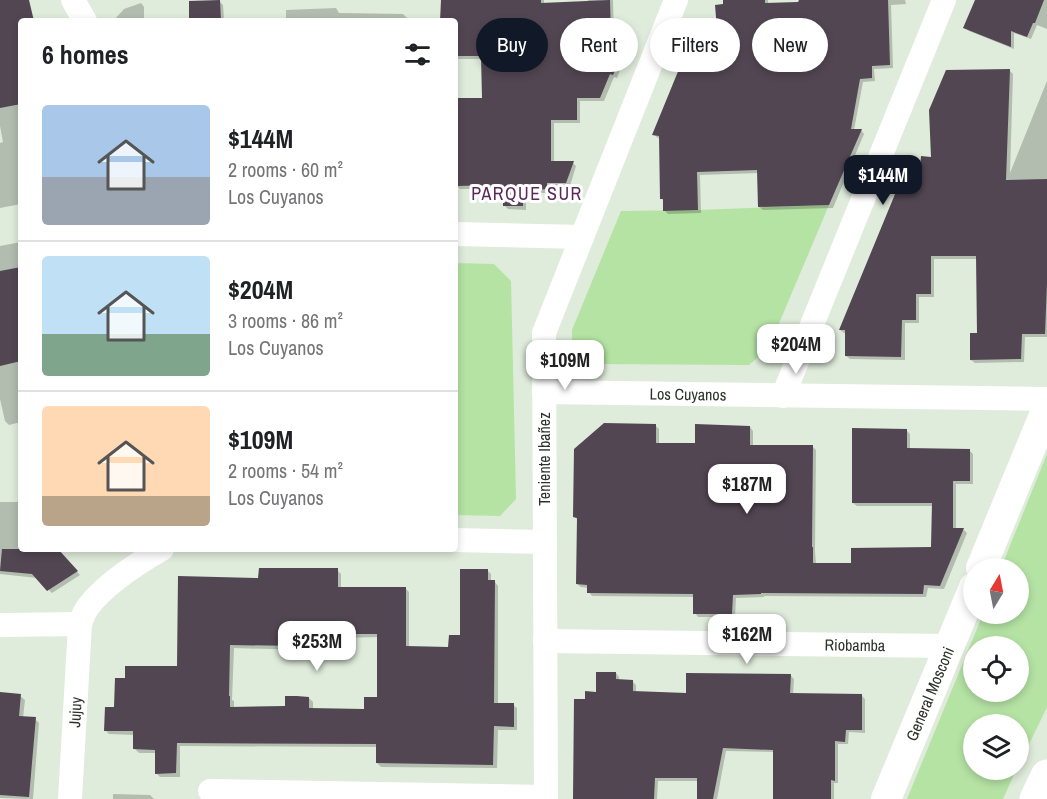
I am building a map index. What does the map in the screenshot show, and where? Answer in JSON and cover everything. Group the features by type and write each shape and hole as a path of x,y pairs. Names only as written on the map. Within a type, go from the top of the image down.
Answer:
{"highway":[{"path":"1036,799 1047,776"}],"street":[{"path":"73,0 83,18"},
{"name":"Teniente Ibañez","path":"546,798 544,333 676,0"},
{"path":"783,396 944,0"},
{"path":"458,234 582,237"},
{"name":"Los Cuyanos","path":"544,392 1047,399"},
{"path":"985,558 1047,408"},
{"path":"458,540 544,542"},
{"path":"0,625 80,624 86,609 107,587 157,552"},
{"name":"General Mosconi","path":"886,799 963,613"},
{"name":"Jujuy","path":"70,799 80,624"},
{"name":"Riobamba","path":"545,641 949,646"},
{"path":"210,791 546,798"}],"green space":[{"path":"829,205 769,347 749,365 591,364 572,348 572,330 621,211"},
{"path":"458,263 494,264 511,281 516,499 500,516 458,515"},
{"path":"1047,454 1047,707 1029,744 1029,714 963,714 963,780 1012,780 1003,799 907,799 963,663 963,702 1029,702 1029,636 974,636 979,624 1029,624 1029,558 1005,558"}],"building":[{"path":"0,0 29,0 33,18 18,18 18,105 0,108"},
{"path":"220,0 221,18 189,18 189,1"},
{"path":"441,0 541,0 541,3 610,0 610,18 560,18 560,72 614,72 613,75 610,74 600,98 577,98 577,120 551,120 551,161 574,161 566,183 547,183 547,189 523,194 523,206 503,206 503,185 458,186 458,98 482,98 481,72 548,72 548,18 476,18 476,56 458,56 458,18 440,18"},
{"path":"723,0 765,0 765,3 798,2 799,0 888,0 890,65 872,66 872,78 860,79 851,129 862,129 829,205 758,207 757,170 697,172 698,210 663,211 663,199 660,199 659,136 652,135 678,72 740,72 740,18 716,18 715,5 723,4"},
{"path":"975,0 1044,0 1027,37 1011,31 1011,47 963,28"},
{"path":"1010,69 1006,180 1047,179 1045,334 1022,334 1021,359 970,360 970,333 977,333 976,256 931,256 931,294 916,294 916,320 902,320 901,357 845,356 845,330 839,330 900,182 919,182 921,156 931,157 929,110 946,70"},
{"path":"18,268 18,362 0,366 0,271"},
{"path":"604,423 656,424 656,443 695,443 695,424 750,426 750,445 813,445 813,563 851,563 851,548 931,547 932,503 852,503 852,428 907,429 907,448 970,449 970,481 953,481 953,528 964,528 940,586 924,585 923,594 761,593 733,595 732,614 693,614 693,594 587,593 587,585 576,584 577,518 573,517 574,449"},
{"path":"2,549 18,549 18,552 61,552 78,571 47,591 32,574 0,571"},
{"path":"259,568 338,568 338,587 406,587 406,646 448,647 449,635 460,635 460,569 488,569 488,580 495,580 494,703 514,703 514,727 494,726 493,765 376,763 376,744 177,743 176,773 155,774 155,750 133,749 133,731 104,731 105,707 114,707 115,678 125,678 125,666 177,666 178,576 258,578","holes":["337,634 377,634 377,697 364,697 364,709 309,708 309,697 297,696 285,696 285,706 230,707 230,645 298,646 298,638 337,639"]},
{"path":"596,672 616,672 616,679 633,680 633,691 686,693 686,673 791,674 790,693 862,694 862,730 846,730 845,742 835,741 835,781 831,780 831,799 773,799 773,750 723,748 713,799 697,799 697,778 655,778 654,799 573,799 574,699 585,699 585,691 596,692"},
{"path":"0,692 21,694 19,716 36,717 29,797 0,795"}],"district":[{"name":"PARQUE SUR","path":"527,193"}]}
